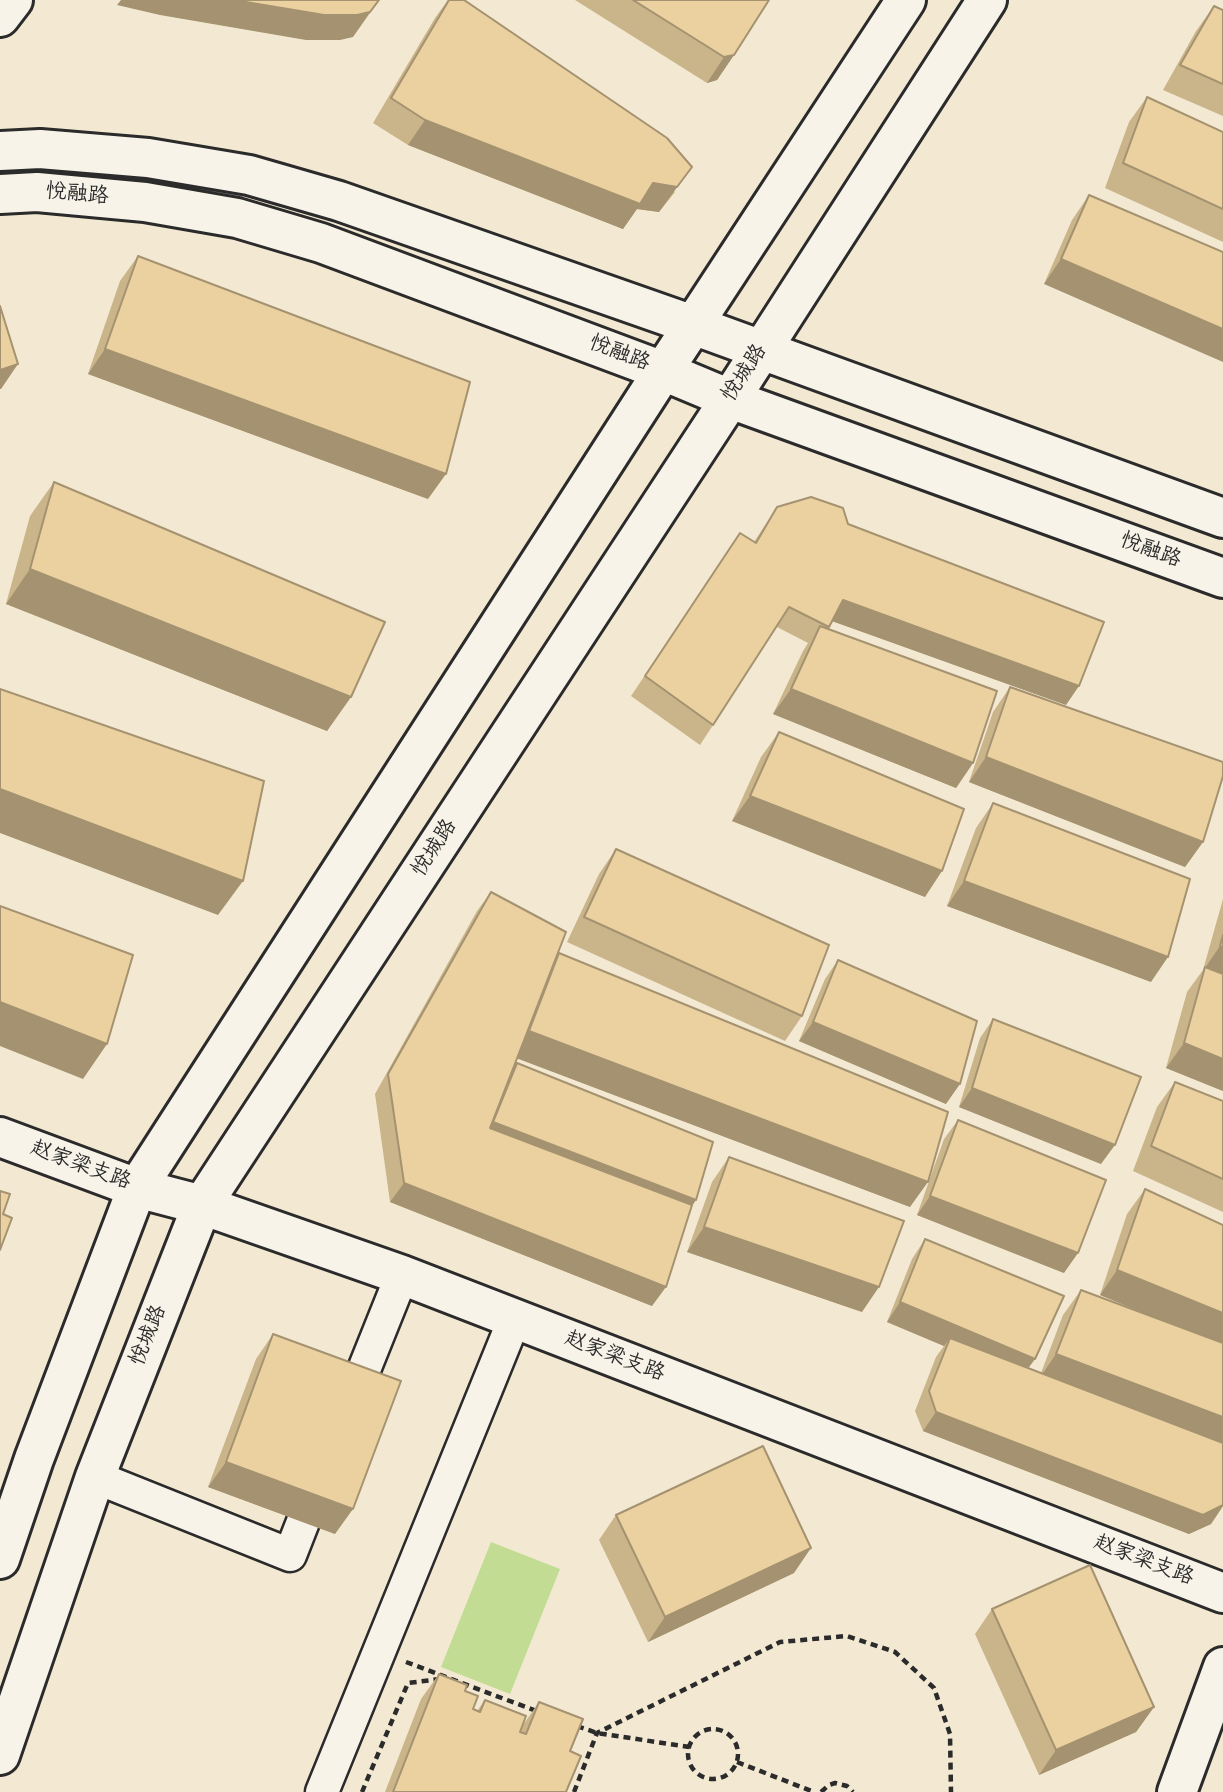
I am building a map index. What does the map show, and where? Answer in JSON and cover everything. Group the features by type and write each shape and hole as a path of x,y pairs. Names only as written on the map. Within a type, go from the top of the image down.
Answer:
{"main road":[{"path":"0,17 13,0"},
{"path":"0,1559 34,1459 137,1188 663,371 906,0"},
{"name":"悦城路","path":"0,1755 94,1477 202,1205 730,399 987,0"},
{"name":"悦融路","path":"0,150 40,149 148,158 248,175 339,201 1223,517"},
{"name":"悦融路","path":"0,194 37,192 132,201 237,218 321,243 663,371 730,399 1223,578"},
{"name":"赵家梁支路","path":"0,1137 137,1188 202,1205 402,1275 1223,1593"},
{"path":"1177,1792 1223,1667"}],"street":[{"path":"94,1477 290,1555 402,1275"},
{"path":"322,1792 514,1320"}],"path":[{"path":"574,1792 597,1733 780,1642 847,1636 895,1652 934,1688 950,1734 951,1792"},
{"path":"379,1651 547,1715"},
{"path":"362,1792 408,1683 448,1678"},
{"path":"572,1724 597,1733 689,1746"},
{"path":"706,1730 722,1731 735,1741 738,1749 737,1762 731,1772 724,1776 707,1779 689,1763 689,1746 698,1734 706,1730"},
{"path":"737,1762 814,1792"},
{"path":"821,1792 828,1785 835,1783 847,1786 853,1792"}],"green space":[{"path":"491,1542 560,1569 510,1694 441,1667"}],"building":[{"path":"234,0 379,0 370,12 357,15 324,15"},
{"path":"449,0 464,0 667,138 692,167 677,187 653,183 640,204 425,120 391,98"},
{"path":"633,0 769,0 734,55 724,57"},
{"path":"1214,6 1223,10 1223,84 1180,65"},
{"path":"1147,97 1223,132 1223,209 1123,163"},
{"path":"1089,195 1223,252 1223,329 1061,259"},
{"path":"138,256 470,382 446,474 105,349"},
{"path":"0,306 18,364 0,370"},
{"path":"54,482 385,622 351,697 30,569"},
{"path":"811,497 843,508 848,524 1104,622 1079,686 843,600 829,627 789,607 713,725 645,676 740,533 756,543 777,507"},
{"path":"820,626 997,691 973,763 791,689"},
{"path":"1010,687 1223,762 1223,776 1203,842 986,757"},
{"path":"0,689 264,781 243,881 0,789"},
{"path":"779,732 964,809 942,871 750,796"},
{"path":"993,803 1190,879 1168,957 964,881"},
{"path":"616,849 829,945 802,1016 584,917"},
{"path":"491,892 566,932 490,1128 692,1205 666,1287 404,1183 388,1074"},
{"path":"0,906 133,955 107,1044 0,1002"},
{"path":"559,953 948,1112 928,1182 529,1031"},
{"path":"838,960 977,1021 960,1084 813,1022"},
{"path":"1205,967 1223,974 1223,1059 1184,1043"},
{"path":"993,1019 1141,1077 1115,1145 972,1088"},
{"path":"517,1063 713,1142 696,1200 493,1122"},
{"path":"1175,1082 1223,1101 1223,1179 1151,1146"},
{"path":"958,1120 1106,1180 1078,1253 930,1196"},
{"path":"729,1157 904,1221 879,1287 704,1227"},
{"path":"1145,1189 1223,1225 1223,1313 1117,1270"},
{"path":"0,1191 10,1194 3,1214 12,1218 0,1250"},
{"path":"925,1239 1064,1296 1035,1359 900,1302"},
{"path":"1081,1290 1223,1343 1223,1417 1056,1354"},
{"path":"273,1334 401,1381 353,1509 226,1462"},
{"path":"950,1338 1223,1443 1223,1505 1203,1515 936,1412 929,1391"},
{"path":"763,1446 811,1548 665,1617 616,1515"},
{"path":"1090,1565 1154,1707 1056,1750 992,1609"},
{"path":"439,1674 467,1685 465,1691 478,1696 473,1709 480,1712 485,1700 526,1716 520,1732 526,1734 539,1702 583,1719 570,1751 581,1756 566,1792 393,1792"}]}
